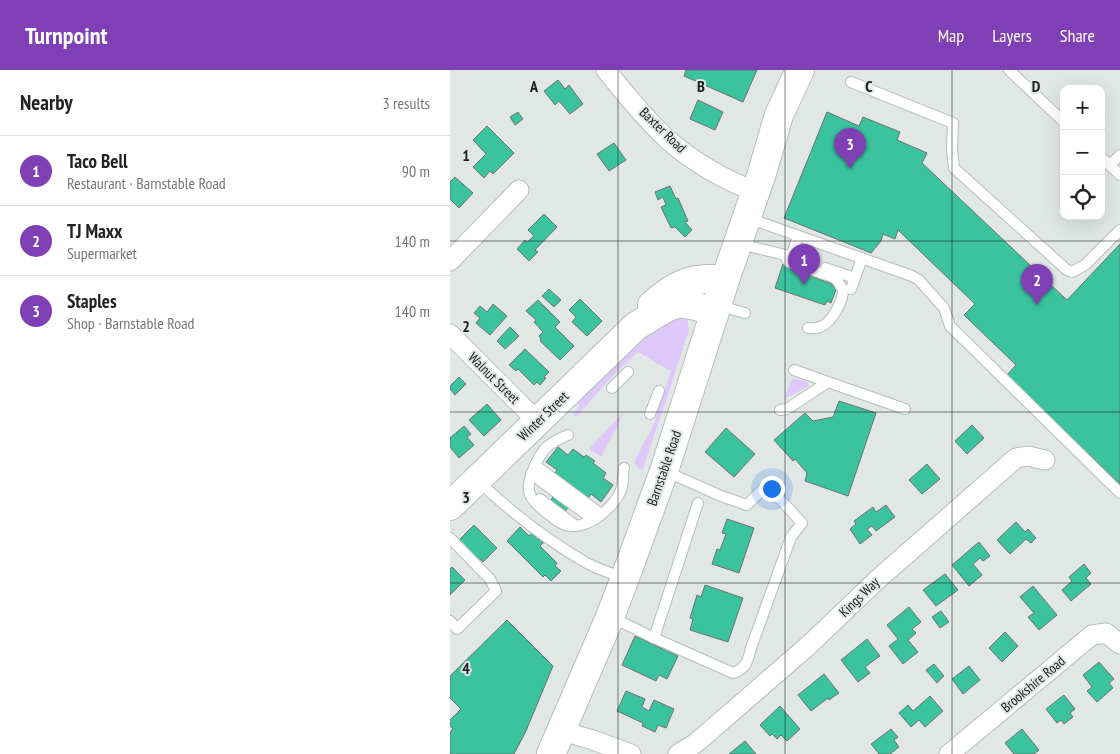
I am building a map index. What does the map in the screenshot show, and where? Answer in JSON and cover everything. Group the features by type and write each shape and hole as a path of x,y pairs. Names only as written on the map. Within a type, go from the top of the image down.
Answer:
{"main road":[{"name":"Barnstable Road","path":"556,743 610,617 664,471 718,299 759,184 779,115 800,70"},
{"name":"Barnstable Road","path":"759,184 816,70"},
{"name":"Winter Street","path":"450,506 478,481 544,432 636,326 665,307 676,303 693,304 718,299"}],"street":[{"name":"Baxter Road","path":"606,70 655,126 682,150 740,185 759,184"},
{"path":"450,261 519,190"},
{"name":"Walnut Street","path":"450,334 544,432"},
{"name":"Kings Way","path":"678,754 696,743 809,645 877,580 1016,458 1028,456 1045,460"},
{"name":"Brookshire Road","path":"949,754 1092,635 1106,633 1120,644"},
{"path":"556,743 592,740 631,754"}],"lane":[{"path":"1009,70 1060,118"},
{"path":"851,82 953,123 952,149 954,168 1067,270 1072,272 1085,265 1120,230"},
{"path":"1110,165 1120,155"},
{"path":"1105,161 1120,174"},
{"path":"747,218 912,276 918,280 944,308 950,326 1120,493"},
{"path":"798,236 787,256 789,262 833,277 843,290 840,303 827,323 819,328 808,328"},
{"path":"738,244 787,256 855,278"},
{"path":"851,289 862,258"},
{"path":"718,299 746,313"},
{"path":"794,370 904,409"},
{"path":"612,388 628,372"},
{"path":"780,410 787,409 828,382"},
{"path":"650,414 659,391"},
{"path":"568,434 544,432 542,450 529,480 529,490 536,504 567,526 577,526 598,517 610,506 622,488 624,468"},
{"path":"533,470 598,517"},
{"path":"610,617 732,673 740,671 747,664 791,537 802,523 767,485 747,505 721,496 664,471"},
{"path":"478,481 500,501 548,538 584,561 625,578"},
{"path":"654,638 698,504"},
{"path":"450,538 490,579 496,591 457,628 450,621"}],"shaded area":[{"path":"667,317 687,318 689,330 643,469 639,469 635,464 635,460 653,426 671,371 638,352 614,374 576,417 573,414 580,406 577,402"},
{"path":"793,378 807,382 809,386 786,398 785,396"},
{"path":"622,414 601,457 589,449"}],"building":[{"path":"686,70 757,70 743,102 684,76"},
{"path":"558,80 565,89 569,85 583,104 570,114 559,101 555,105 544,91"},
{"path":"698,100 723,112 715,130 690,119"},
{"path":"518,112 523,119 515,125 510,117"},
{"path":"827,112 859,126 863,117 900,132 897,140 927,153 922,163 1067,300 1120,244 1120,484 1006,376 1016,365 964,315 975,304 898,230 895,239 883,234 881,241 871,253 784,218"},
{"path":"487,126 514,153 493,174 490,171 484,178 473,167 486,154 473,140"},
{"path":"614,143 626,160 609,171 597,154"},
{"path":"455,177 473,193 459,208 450,199 450,182"},
{"path":"670,186 676,199 678,198 688,221 685,222 692,230 685,237 675,227 671,228 661,207 666,205 663,197 658,200 655,192"},
{"path":"544,214 557,227 535,250 538,252 529,261 517,249 525,240 527,242 534,236 528,230"},
{"path":"783,264 814,275 813,277 837,287 831,303 827,301 825,305 775,288"},
{"path":"549,289 561,300 554,307 542,296"},
{"path":"580,299 602,321 587,336 572,322 576,317 569,310"},
{"path":"538,300 560,322 555,327 574,346 560,360 540,341 539,336 543,332 534,322 536,320 526,311"},
{"path":"493,304 507,316 490,335 476,323 480,318 474,313 480,306 487,312"},
{"path":"510,327 519,336 505,349 497,341"},
{"path":"525,349 549,372 540,385 537,382 534,385 518,369 516,371 509,365"},
{"path":"459,377 466,384 455,395 450,386"},
{"path":"839,401 876,413 848,496 805,481 807,473 774,440 805,413 813,421 833,417"},
{"path":"487,404 501,420 484,436 469,420"},
{"path":"972,425 984,438 967,454 955,441"},
{"path":"464,426 471,434 467,437 474,445 459,458 450,447 450,438"},
{"path":"726,428 755,454 734,477 705,452"},
{"path":"558,447 568,455 573,449 584,457 586,455 595,461 593,463 606,473 603,478 613,485 601,502 591,494 587,500 578,493 562,516 547,505 564,482 554,475 557,470 546,462"},
{"path":"927,464 940,479 922,494 909,480"},
{"path":"886,505 895,517 876,531 872,526 867,529 872,535 860,544 850,529 856,524 854,521 873,507 876,512"},
{"path":"727,519 754,528 739,573 712,564 717,549 720,550 726,534 722,533"},
{"path":"1016,522 1025,532 1028,529 1036,538 1031,543 1026,539 1010,554 997,540"},
{"path":"474,525 497,548 483,562 480,559 479,561 458,541"},
{"path":"520,527 529,536 532,533 538,540 540,537 544,542 540,546 557,563 555,566 561,571 551,581 545,575 543,577 507,541"},
{"path":"979,542 990,556 983,561 980,558 973,564 982,575 969,586 952,565"},
{"path":"1084,564 1091,573 1086,578 1091,584 1071,601 1062,590 1072,581 1069,577"},
{"path":"452,567 465,580 450,595 450,569"},
{"path":"945,574 958,590 936,606 923,590"},
{"path":"705,585 743,598 728,642 690,630 693,619 690,618 697,595 701,597"},
{"path":"1033,586 1057,615 1039,630 1028,617 1034,613 1020,597"},
{"path":"909,607 921,622 912,629 916,633 908,640 918,652 903,664 889,646 898,639 887,625"},
{"path":"941,611 949,622 940,628 932,617"},
{"path":"507,620 553,666 526,731 514,754 450,754 450,733 453,728 450,726 450,720 461,709 450,698 450,676"},
{"path":"1005,632 1018,646 1002,662 989,648"},
{"path":"635,636 678,656 667,679 659,675 656,681 622,665"},
{"path":"867,639 880,656 865,667 870,673 858,682 841,660"},
{"path":"1099,662 1114,679 1109,683 1113,688 1097,702 1087,691 1092,687 1083,675"},
{"path":"934,664 944,676 937,683 926,670"},
{"path":"969,666 980,680 963,694 952,679"},
{"path":"824,674 839,693 829,700 828,698 811,711 798,695"},
{"path":"626,691 645,699 642,707 649,711 654,700 674,709 666,728 658,725 655,732 642,726 643,723 617,711"},
{"path":"1064,695 1075,709 1070,713 1073,717 1064,724 1061,720 1057,723 1046,709"},
{"path":"930,696 943,711 925,727 919,720 911,727 899,713 908,705 913,711"},
{"path":"780,706 800,729 787,741 781,735 777,739 772,734 770,736 760,725"},
{"path":"891,729 898,737 894,740 899,747 890,754 879,754 871,744"},
{"path":"1022,729 1039,750 1034,754 1014,754 1005,743"},
{"path":"745,741 756,754 729,754"}],"place":[{"name":"Staples","path":"850,169"},
{"name":"Taco Bell","path":"804,285"},
{"name":"TJ Maxx","path":"1037,305"}]}
